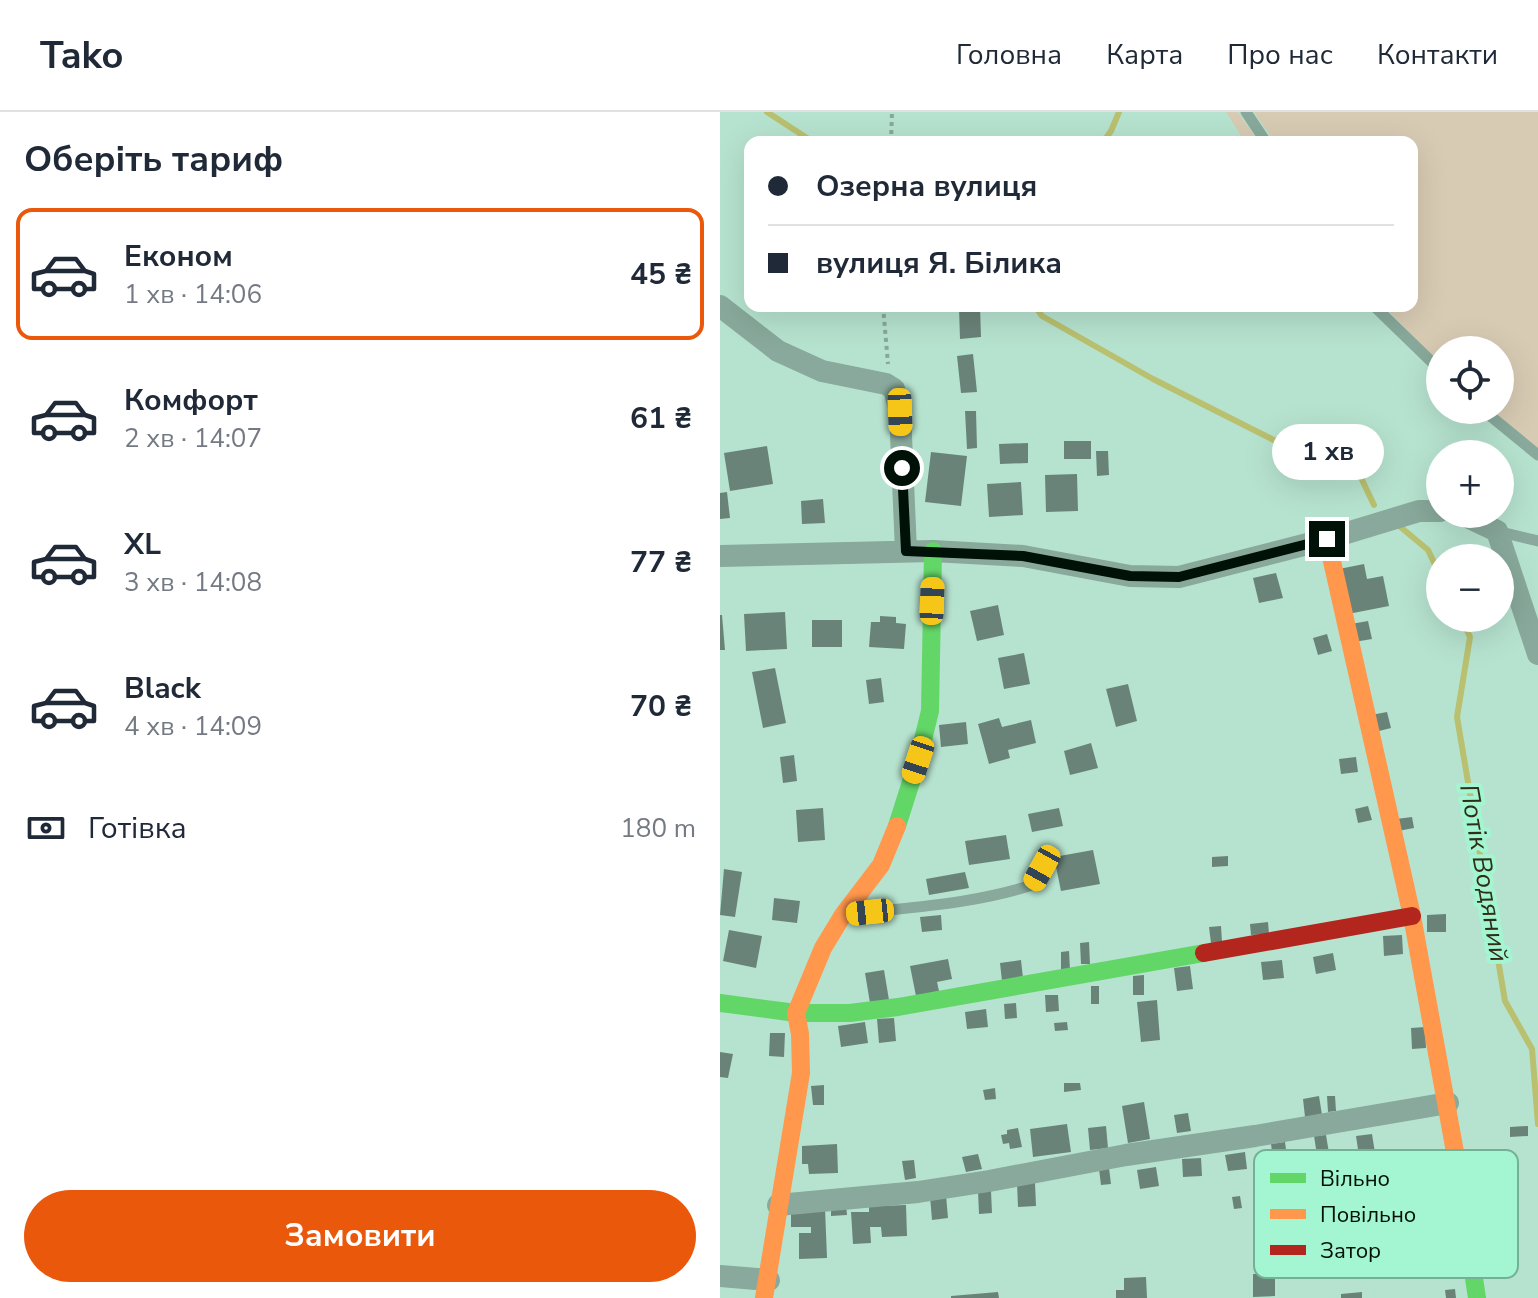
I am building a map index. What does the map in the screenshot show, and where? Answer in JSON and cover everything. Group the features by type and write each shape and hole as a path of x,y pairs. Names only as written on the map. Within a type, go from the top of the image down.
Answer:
{"street":[{"path":"720,306 778,351 822,371 891,386 900,412 906,551"},
{"path":"720,556 933,551 1023,556 1130,576 1179,577 1426,511"},
{"path":"1491,528 1497,531 1538,654"},
{"path":"1327,539 1412,916 1455,1150"},
{"path":"720,1276 766,1289 801,1073 796,1013 823,948 843,915 881,865 890,847 930,711 933,551"},
{"path":"720,1003 796,1013 850,1013 898,1007 1412,916"},
{"path":"778,1205 946,1188 1126,1155 1448,1103"},
{"path":"1474,1278 1477,1298"}],"lane":[{"path":"1246,112 1262,136"},
{"path":"1380,312 1426,356"},
{"path":"1500,424 1538,455"},
{"path":"1497,531 1538,541"},
{"path":"843,915 975,900 1022,889 1032,885 1042,868"}],"path":[{"path":"891,136 892,112"},
{"path":"884,312 891,386"}],"shaded area":[{"path":"1226,112 1238,112 1255,136 1241,136"},
{"path":"1254,112 1538,112 1538,451 1506,424 1514,424 1514,336 1426,336 1426,350 1390,312 1418,312 1418,136 1271,136"}],"building":[{"path":"959,312 980,312 981,337 960,339"},
{"path":"973,354 977,392 961,393 957,356"},
{"path":"965,411 976,411 977,448 967,449"},
{"path":"1064,441 1091,441 1091,459 1064,459"},
{"path":"1028,443 1028,463 1000,464 999,444"},
{"path":"767,446 773,484 730,491 724,453"},
{"path":"1096,451 1108,451 1109,475 1097,476"},
{"path":"931,452 967,456 961,506 925,502"},
{"path":"1077,474 1078,511 1046,512 1045,475"},
{"path":"1021,482 1023,515 989,517 987,484"},
{"path":"727,492 730,518 720,519 720,493"},
{"path":"823,499 825,523 802,524 801,501"},
{"path":"1364,564 1367,579 1383,576 1389,606 1348,614 1339,569"},
{"path":"1276,573 1283,598 1259,603 1253,578"},
{"path":"998,605 1004,635 977,641 970,611"},
{"path":"785,612 787,649 746,651 744,614"},
{"path":"722,615 725,650 720,650"},
{"path":"880,616 896,617 896,623 906,624 904,649 869,647 871,622 880,622"},
{"path":"812,620 842,620 842,647 812,647"},
{"path":"1368,621 1372,639 1354,642 1351,624"},
{"path":"1327,634 1332,651 1318,655 1313,638"},
{"path":"1024,653 1030,684 1004,689 998,658"},
{"path":"775,668 786,723 763,728 752,672"},
{"path":"881,678 884,702 869,704 866,680"},
{"path":"1128,684 1137,721 1116,727 1106,689"},
{"path":"1387,712 1391,728 1375,732 1371,715"},
{"path":"999,718 1002,727 1031,720 1036,743 1008,750 1010,758 989,764 978,724"},
{"path":"966,722 968,744 941,747 939,725"},
{"path":"1091,743 1098,768 1070,775 1064,751"},
{"path":"794,755 797,781 783,783 780,757"},
{"path":"1356,757 1358,772 1341,774 1339,759"},
{"path":"1368,806 1372,820 1358,823 1355,809"},
{"path":"823,808 825,840 798,842 796,810"},
{"path":"1059,808 1063,826 1032,832 1028,814"},
{"path":"1412,817 1414,828 1398,831 1396,819"},
{"path":"1006,835 1010,859 969,865 965,841"},
{"path":"1093,850 1100,884 1061,891 1054,857"},
{"path":"1228,856 1228,866 1212,867 1212,857"},
{"path":"724,869 742,872 735,917 720,915"},
{"path":"965,872 969,888 929,895 926,879"},
{"path":"774,898 800,901 797,923 772,920"},
{"path":"1446,914 1446,932 1427,932 1427,915"},
{"path":"941,915 942,930 922,932 920,917"},
{"path":"1268,922 1269,934 1251,935 1250,924"},
{"path":"1221,926 1222,942 1211,943 1209,927"},
{"path":"729,930 762,936 756,968 723,961"},
{"path":"1402,935 1403,954 1384,956 1383,936"},
{"path":"1089,942 1090,964 1081,964 1080,943"},
{"path":"1069,951 1070,970 1061,971 1061,952"},
{"path":"1333,953 1336,970 1316,974 1313,957"},
{"path":"948,959 952,979 937,982 939,991 916,996 910,966"},
{"path":"1021,960 1023,978 1002,981 1000,963"},
{"path":"1282,960 1284,978 1263,980 1261,962"},
{"path":"1190,966 1193,989 1177,991 1174,968"},
{"path":"884,970 889,1000 870,1003 865,973"},
{"path":"1144,975 1144,995 1133,995 1133,976"},
{"path":"1091,986 1099,986 1099,1004 1091,1004"},
{"path":"1045,995 1058,995 1059,1011 1046,1012"},
{"path":"1157,1000 1160,1040 1141,1042 1137,1002"},
{"path":"1016,1003 1017,1018 1005,1019 1004,1004"},
{"path":"986,1009 988,1027 967,1029 965,1012"},
{"path":"894,1018 896,1041 879,1043 877,1019"},
{"path":"865,1022 868,1043 841,1047 838,1026"},
{"path":"1067,1022 1068,1030 1055,1031 1054,1023"},
{"path":"1425,1027 1426,1048 1412,1049 1411,1028"},
{"path":"770,1033 785,1033 784,1057 769,1056"},
{"path":"720,1052 733,1054 728,1078 720,1077"},
{"path":"1064,1083 1080,1083 1081,1090 1064,1092"},
{"path":"824,1085 824,1105 813,1105 811,1086"},
{"path":"995,1088 996,1099 985,1100 983,1090"},
{"path":"1319,1096 1322,1115 1305,1117 1303,1099"},
{"path":"1327,1096 1335,1096 1336,1111 1328,1112"},
{"path":"1144,1102 1150,1139 1128,1143 1122,1106"},
{"path":"1188,1113 1191,1131 1177,1133 1174,1115"},
{"path":"1067,1124 1071,1152 1033,1157 1030,1129"},
{"path":"1106,1126 1108,1148 1090,1150 1088,1128"},
{"path":"1528,1126 1528,1136 1510,1137 1510,1127"},
{"path":"1018,1128 1022,1147 1010,1149 1009,1143 1003,1144 1001,1135"},
{"path":"1372,1134 1375,1150 1358,1150 1356,1136"},
{"path":"1326,1135 1328,1150 1316,1150 1314,1136"},
{"path":"1285,1142 1286,1150 1272,1150 1271,1144"},
{"path":"837,1144 838,1173 809,1174 808,1164 802,1164 802,1146"},
{"path":"1245,1152 1247,1169 1228,1171 1225,1155"},
{"path":"978,1154 982,1169 966,1172 962,1157"},
{"path":"1201,1158 1202,1176 1183,1177 1182,1159"},
{"path":"914,1160 916,1178 905,1180 902,1161"},
{"path":"1156,1167 1159,1186 1140,1189 1137,1170"},
{"path":"1109,1168 1111,1184 1101,1185 1099,1169"},
{"path":"1017,1183 1035,1183 1036,1206 1018,1207"},
{"path":"978,1191 991,1191 992,1213 979,1214"},
{"path":"946,1195 948,1218 932,1220 930,1196"},
{"path":"1240,1196 1242,1208 1234,1209 1232,1197"},
{"path":"846,1204 847,1215 831,1216 831,1205"},
{"path":"869,1204 906,1205 907,1236 882,1237 881,1227 870,1227 871,1243 853,1244 851,1212 869,1212"},
{"path":"825,1208 827,1258 799,1259 799,1233 811,1233 811,1227 791,1227 791,1209"},
{"path":"1253,1274 1254,1278 1275,1278 1275,1296 1253,1297"},
{"path":"1146,1277 1147,1298 1116,1298 1116,1290 1124,1290 1124,1278"},
{"path":"1455,1289 1456,1298 1446,1298 1445,1290"},
{"path":"998,1292 999,1298 951,1298 951,1296"},
{"path":"1362,1292 1362,1298 1341,1298 1341,1294"}],"waterway":[{"name":"Потік Водяний","path":"767,112 804,136"},
{"path":"1107,136 1119,112"},
{"name":"Потік Водяний","path":"1039,312 1153,379 1321,464 1354,463 1374,505"},
{"name":"Потік Водяний","path":"1397,524 1426,548"},
{"name":"Потік Водяний","path":"1468,632 1470,637 1457,717 1505,1001 1532,1049 1538,1124"}],"traffic: fast":[{"path":"897,826 930,711 933,551"},
{"path":"720,1003 796,1013 850,1013 1204,953"},
{"path":"1474,1278 1477,1298"}],"traffic: slow":[{"path":"1327,539 1412,916 1455,1150"},
{"path":"764,1298 801,1073 796,1013 823,948 843,915 881,865 897,826"}],"traffic: jam":[{"path":"1204,953 1412,916"}],"route":[{"path":"902,468 906,551 1023,556 1130,576 1179,577 1327,539"}]}
